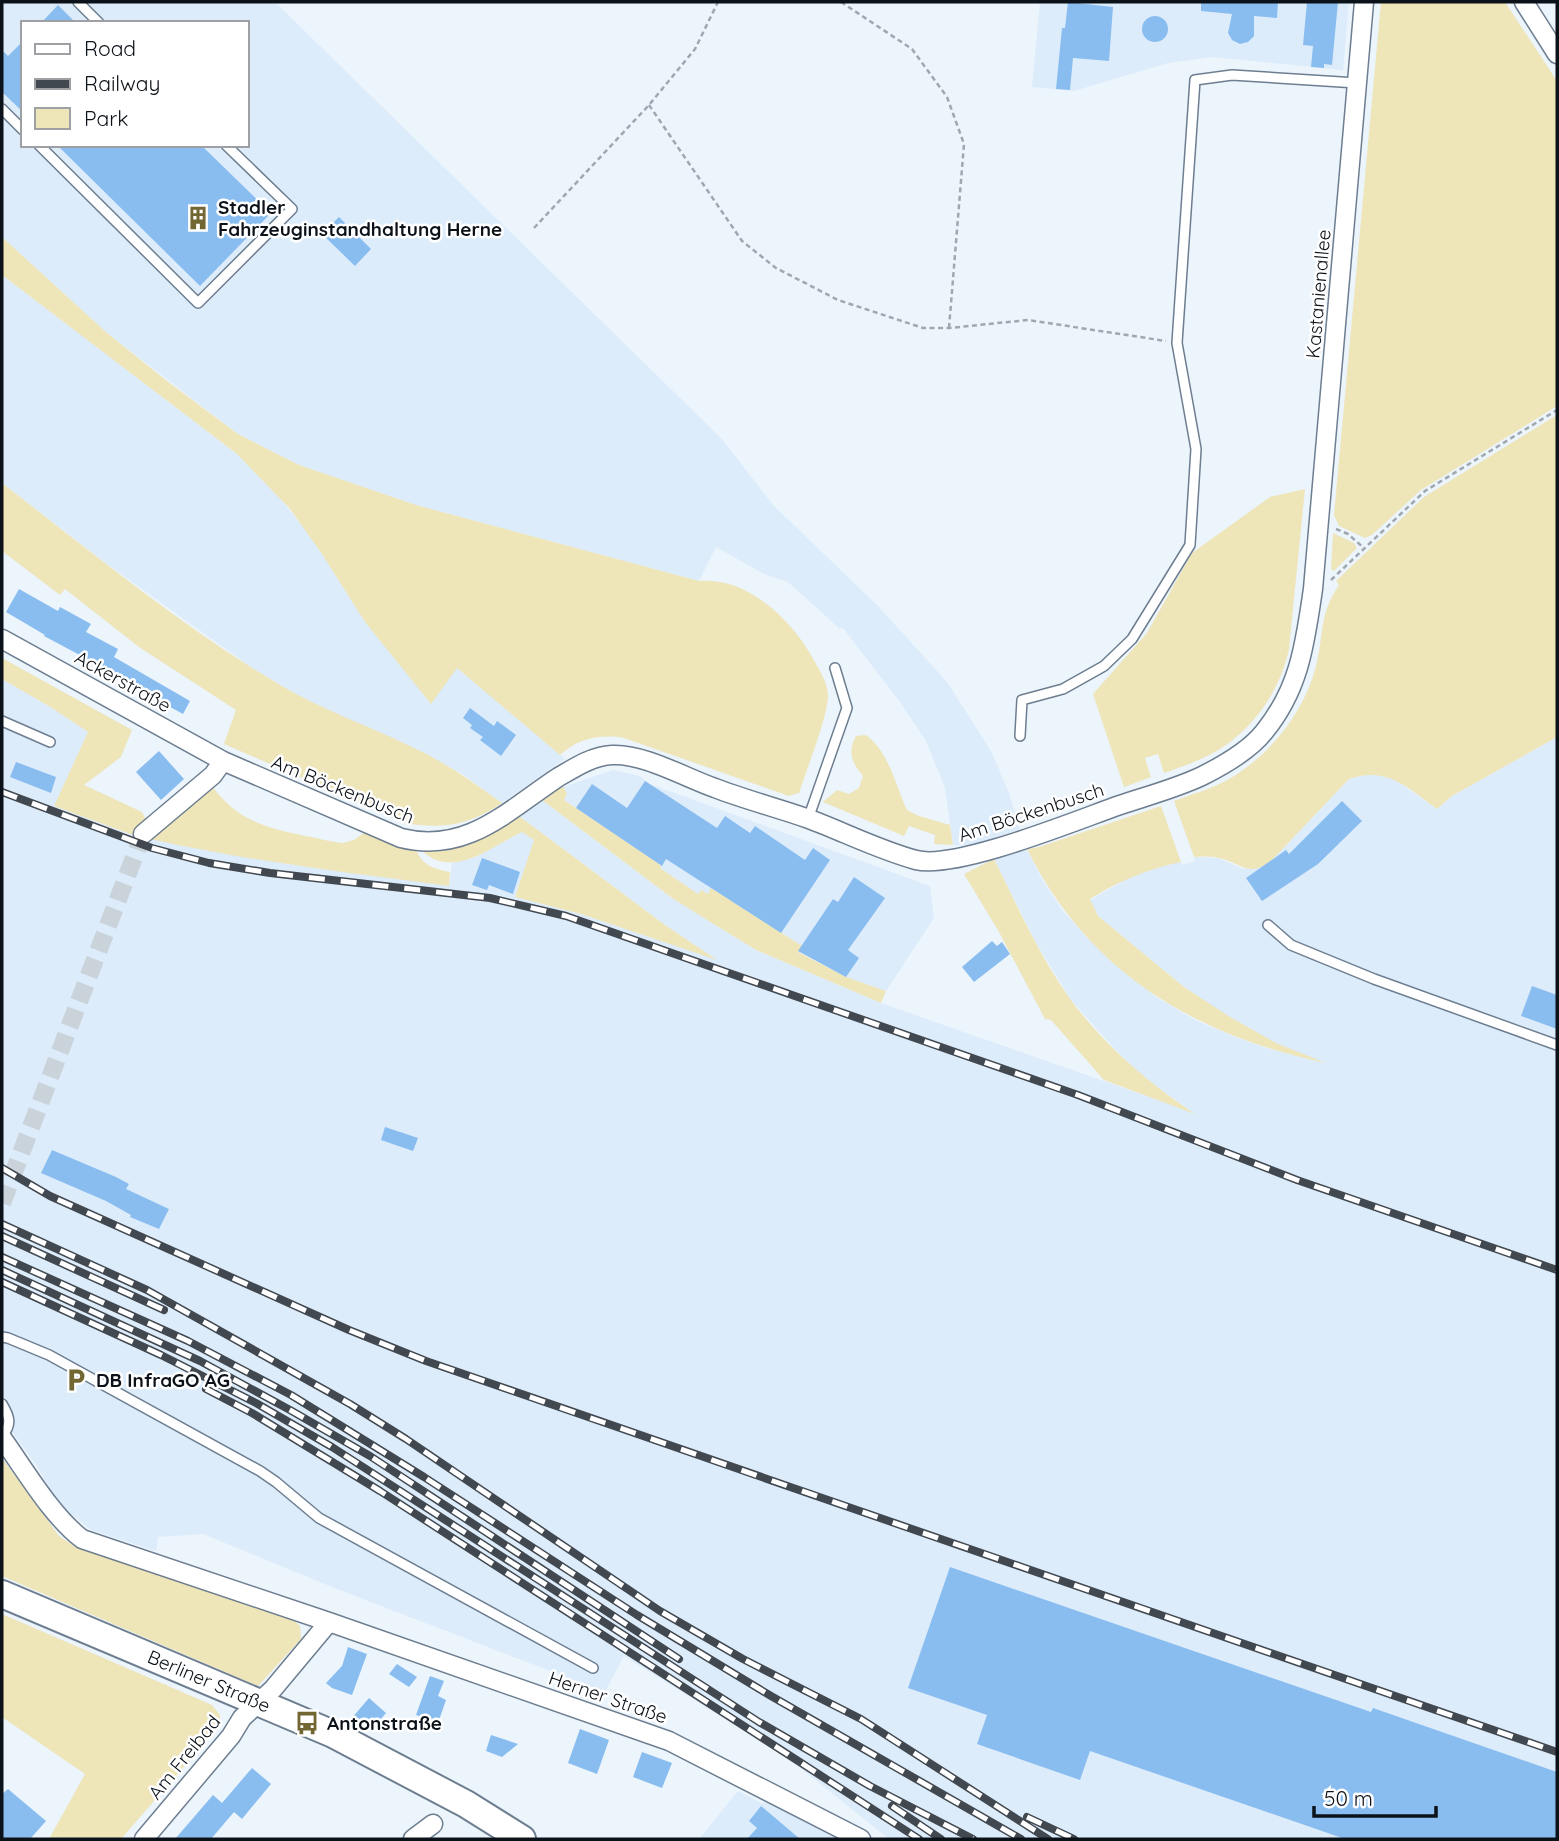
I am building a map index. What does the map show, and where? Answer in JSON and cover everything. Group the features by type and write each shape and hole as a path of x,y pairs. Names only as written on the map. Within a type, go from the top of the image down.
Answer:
{"main road":[{"name":"Berliner Straße","path":"2,1594 333,1734 466,1804 522,1839"}],"street":[{"name":"Kastanienallee","path":"1313,589 1364,2"},
{"path":"1524,2 1557,54"},
{"name":"Am Böckenbusch","path":"223,761 389,833 431,843 461,838 480,829 576,767 595,758 610,754 626,755 918,860 942,861 1024,838 1199,778 1240,754 1262,734 1281,710 1297,677 1306,640 1313,589"},
{"name":"Ackerstraße","path":"2,639 223,761"},
{"path":"144,834 213,775 223,761"},
{"name":"Herner Straße","path":"2,1437 60,1517 82,1539 669,1741 861,1839"},
{"path":"259,1702 329,1622"},
{"name":"Am Freibad","path":"144,1839 231,1736 242,1718 259,1702"},
{"path":"413,1839 433,1824"}],"lane":[{"path":"78,2 97,21"},
{"path":"1020,736 1022,700 1063,690 1104,666 1132,639 1190,545 1196,449 1177,343 1195,80 1232,75 1357,83"},
{"path":"2,109 21,128"},
{"path":"41,147 198,303 292,208 228,147"},
{"path":"808,819 847,708 835,668"},
{"path":"2,721 50,742"},
{"path":"1268,925 1291,945 1374,979 1557,1045"},
{"path":"2,1337 49,1355 236,1458 276,1482 319,1518 593,1668"},
{"path":"2,1404 10,1421 9,1429 2,1437"}],"path":[{"path":"534,228 649,105 695,49 718,2"},
{"path":"841,2 912,49 947,97 964,144 949,328"},
{"path":"649,105 742,241 776,268 838,300 923,328 1028,320 1177,343"},
{"path":"1313,589 1330,581 1425,491 1557,410"},
{"path":"1318,526 1348,534 1365,549"}],"shaded area":[{"path":"2,2 275,2 722,439 773,505 878,606 947,682 991,751 1009,793 1020,829 976,845 953,845 945,788 926,741 900,702 843,628 839,628 788,582 764,574 716,547 699,581 416,505 299,465 238,434 107,333 2,237"},
{"path":"1040,2 1349,2 1343,70 1213,57 1168,63 1074,91 1032,87"},
{"path":"2,275 237,454 265,480 313,539 365,622 431,703 457,667 565,759 502,803 461,773 301,697 255,670 107,564 2,483"},
{"path":"2,679 88,732 55,806 132,835 449,885 452,863 476,857 522,832 534,840 515,897 581,914 714,958 665,925 519,816 542,800 672,898 756,950 881,1003 1192,1112 1141,1075 1071,1000 1035,941 994,859 1026,848 1062,910 1086,936 1156,997 1197,1021 1233,1036 1320,1062 1276,1043 1230,1018 1184,987 1098,916 1090,900 1152,868 1181,862 1182,865 1195,861 1194,857 1218,858 1243,869 1263,866 1272,860 1349,779 1371,774 1394,779 1437,809 1452,796 1557,737 1557,1839 889,1839 788,1758 624,1656 605,1692 337,1589 203,1534 158,1537 156,1551 91,1530 66,1510 53,1494 2,1418"},
{"path":"613,770 640,776 650,784 930,886 934,918 886,991 846,977 798,951 801,946 712,888 708,894 698,894 660,868 661,865 563,799 567,794 563,787"},
{"path":"738,1791 761,1803 769,1802 840,1839 699,1839"}],"green space":[{"path":"1381,2 1505,2 1557,81 1557,406 1421,490 1372,535 1365,538 1339,526 1334,515"},
{"path":"2,237 107,333 167,381 238,434 299,465 416,505 699,581 718,581 735,586 768,605 783,618 807,648 822,675 828,694 825,715 799,793 789,796 624,738 607,737 582,741 560,755 457,668 431,704 365,622 290,509 237,454 2,275"},
{"path":"1557,415 1557,737 1452,796 1437,809 1396,781 1375,775 1363,776 1349,779 1272,860 1258,868 1248,868 1220,858 1194,857 1174,801 1229,779 1258,758 1283,731 1303,700 1310,683 1316,666 1325,615 1339,585 1336,581 1424,497"},
{"path":"2,483 209,640 314,703 436,759 502,803 479,816 456,824 432,826 406,823 224,744 236,710 139,647 65,589 60,595 2,551"},
{"path":"1305,489 1289,649 1272,694 1253,721 1215,752 1164,773 1158,754 1145,758 1151,777 1124,787 1093,694 1147,633 1192,553 1270,497"},
{"path":"1333,533 1354,543 1357,548 1334,571 1331,569"},
{"path":"2,658 132,730 121,757 84,785 142,812 146,820 133,835 54,806 88,732 2,679"},
{"path":"866,735 886,759 907,810 950,825 953,845 934,844 935,835 909,826 904,836 823,802 837,790 849,794 859,788 863,776 856,767 851,752 856,736"},
{"path":"212,786 242,815 264,825 343,843 354,840 365,832 392,844 416,850 430,866 450,872 449,886 262,860 150,839"},
{"path":"563,786 567,794 564,800 662,866 660,868 698,894 701,890 708,894 711,888 802,946 798,952 846,977 886,991 881,1003 756,950 672,898 542,800"},
{"path":"1161,806 1181,862 1134,876 1090,899 1098,916 1184,987 1230,1017 1276,1043 1326,1063 1278,1051 1232,1035 1189,1015 1150,992 1114,963 1081,930 1052,892 1027,849"},
{"path":"519,816 665,925 717,960 581,914 515,897 534,840 522,832 486,852 460,861 434,859 422,851 463,845"},
{"path":"994,859 1042,954 1073,1003 1121,1056 1195,1114 1104,1080 1051,1020 1045,1019 999,932 964,874"},
{"path":"2,1458 59,1536 75,1547 290,1617 300,1626 301,1639 258,1686 2,1576"},
{"path":"2,1614 212,1705 220,1715 216,1730 121,1839 49,1839 85,1774 2,1717"}],"building":[{"path":"1068,2 1113,7 1109,61 1073,58 1070,90 1056,89 1062,28 1065,28"},
{"path":"1201,2 1278,2 1277,18 1254,16 1254,36 1248,42 1240,44 1232,40 1228,33 1232,14 1201,11"},
{"path":"1307,2 1338,2 1332,65 1324,64 1324,68 1311,67 1313,46 1303,45"},
{"path":"58,5 74,21 43,21"},
{"path":"1155,16 1164,20 1168,29 1164,38 1155,42 1146,38 1142,29 1146,20"},
{"path":"21,43 21,110 2,92 2,50 8,56"},
{"name":"Stadler Fahrzeuginstandhaltung Herne","path":"59,147 203,147 271,213 200,286"},
{"path":"339,217 371,249 355,266 322,234"},
{"path":"19,589 58,611 60,607 91,624 86,632 118,649 114,657 190,701 183,714 6,612"},
{"path":"470,708 494,726 497,721 516,735 501,756 480,740 483,737 470,728 472,725 463,718"},
{"path":"159,751 184,779 161,800 136,772"},
{"path":"16,762 56,777 51,793 10,777"},
{"path":"645,781 717,828 725,816 750,833 755,826 805,860 813,848 830,860 781,933 666,859 662,866 576,808 592,784 627,808"},
{"path":"1342,801 1362,821 1318,864 1262,901 1246,878 1286,850 1289,854"},
{"path":"482,858 520,872 513,894 489,885 487,890 472,885"},
{"path":"854,877 885,898 848,950 859,958 846,977 798,951 833,899 838,902"},
{"path":"992,941 997,946 1002,942 1010,954 974,982 962,967"},
{"path":"1532,986 1557,995 1557,1029 1521,1016"},
{"path":"385,1127 418,1138 413,1151 381,1140"},
{"path":"52,1150 116,1177 129,1184 126,1189 169,1209 159,1229 130,1217 131,1215 106,1201 41,1173"},
{"path":"950,1567 1371,1712 1373,1708 1557,1772 1557,1839 1345,1839 1090,1751 1080,1780 977,1744 987,1715 908,1688"},
{"path":"348,1647 367,1654 352,1695 326,1683 342,1666"},
{"path":"397,1664 417,1677 409,1687 389,1674"},
{"path":"430,1676 444,1681 438,1696 446,1700 438,1723 416,1715"},
{"path":"369,1698 386,1713 376,1725 371,1720 366,1725 351,1719"},
{"path":"580,1729 609,1740 597,1774 568,1763"},
{"path":"491,1735 518,1744 502,1757 486,1751"},
{"path":"642,1752 672,1763 662,1788 633,1777"},
{"path":"252,1768 271,1784 242,1819 234,1812 211,1839 175,1839 213,1795 222,1803"},
{"path":"8,1789 46,1821 30,1839 2,1839 2,1794"},
{"path":"761,1806 800,1839 747,1839 757,1828 749,1821"}],"tunnel":[{"path":"2,1203 143,834"}],"railway":[{"path":"2,792 152,848 209,863 270,873 490,898 566,916 1078,1095 1297,1180 1557,1270"},
{"path":"2,1168 50,1196 349,1330 426,1361 1557,1752"},
{"path":"2,1224 147,1290 350,1404 660,1611 743,1659 861,1719 1048,1839"},
{"path":"2,1236 164,1310"},
{"path":"2,1257 188,1341 291,1395 424,1477 637,1615 771,1696 1021,1839"},
{"path":"2,1270 200,1361 290,1410 370,1456 679,1659"},
{"path":"2,1282 161,1355 256,1403 332,1447 759,1722 870,1786 973,1839"},
{"path":"206,1389 252,1413 380,1491 919,1839"},
{"path":"892,1806 941,1839"},
{"path":"1027,1817 1074,1839"}],"place":[{"name":"Stadler Fahrzeuginstandhaltung Herne","path":"198,218"},
{"name":"DB InfraGO AG","path":"76,1380"},
{"name":"Antonstraße","path":"307,1723"}]}
